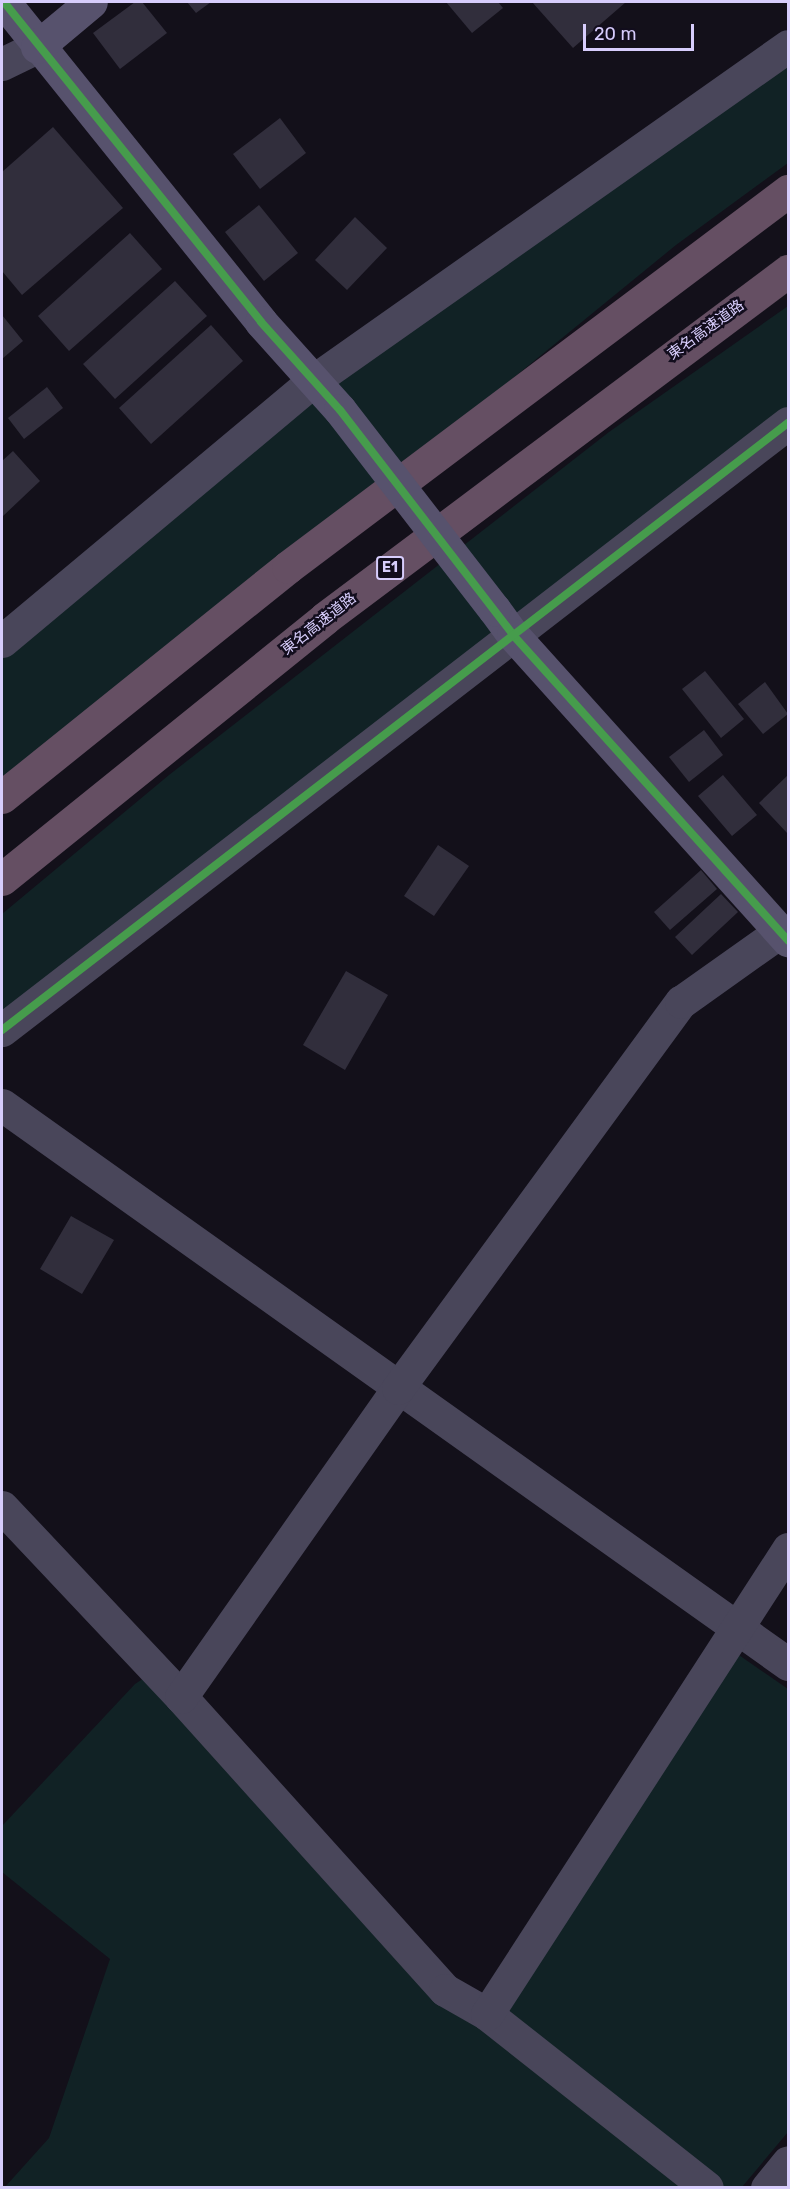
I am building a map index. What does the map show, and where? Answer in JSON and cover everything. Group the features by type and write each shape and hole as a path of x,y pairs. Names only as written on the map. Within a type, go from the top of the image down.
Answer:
{"highway":[{"path":"2,797 288,567 789,191"},
{"name":"東名高速道路","path":"2,879 325,618 789,270"}],"street":[{"path":"4,2 37,47 313,381 340,410 513,635 785,935 681,1002 398,1388 181,1697"},
{"path":"2,64 37,47 91,2"},
{"path":"2,641 313,381 789,46"},
{"path":"2,1030 789,423"},
{"path":"2,1105 789,1664"},
{"path":"2,1507 181,1697 445,1990 487,2014 707,2187"},
{"path":"487,2014 736,1627 789,1550"},
{"path":"767,2187 789,2162"}],"shaded area":[{"path":"788,35 788,163 676,245 2,796 2,649 429,299"},
{"path":"788,306 788,427 2,1038 2,914 169,775 609,432"},
{"path":"736,1653 788,1689 788,2132 742,2187 5,2187 49,2138 110,1959 2,1872 2,1826 135,1684 147,1676 487,2014"}],"building":[{"path":"135,2 142,2 167,33 120,69 93,33"},
{"path":"187,2 211,2 196,13"},
{"path":"446,2 498,2 503,8 472,33"},
{"path":"532,2 626,2 573,48"},
{"path":"280,118 306,153 260,189 233,154"},
{"path":"53,127 123,208 22,295 2,271 2,172"},
{"path":"259,205 298,253 264,281 225,232"},
{"path":"355,217 387,248 347,290 315,260"},
{"path":"130,233 162,269 69,351 38,316"},
{"path":"175,281 207,316 115,399 83,364"},
{"path":"2,315 23,341 2,359"},
{"path":"211,325 243,361 151,444 119,408"},
{"path":"47,387 63,408 24,439 8,418"},
{"path":"13,451 40,481 2,517 2,461"},
{"path":"705,671 744,719 721,738 682,689"},
{"path":"765,682 788,714 763,734 738,704"},
{"path":"704,730 723,755 689,782 669,757"},
{"path":"723,775 757,815 732,836 698,796"},
{"path":"788,775 788,834 759,803"},
{"path":"438,845 469,866 434,916 404,896"},
{"path":"701,870 717,889 670,930 654,912"},
{"path":"721,894 738,912 692,955 675,937"},
{"path":"346,971 388,995 345,1070 303,1045"},
{"path":"71,1216 114,1240 82,1294 40,1269"}],"cycle path":[{"path":"4,2 261,322 340,410 513,635 788,940"},
{"path":"2,1030 788,423"}]}
